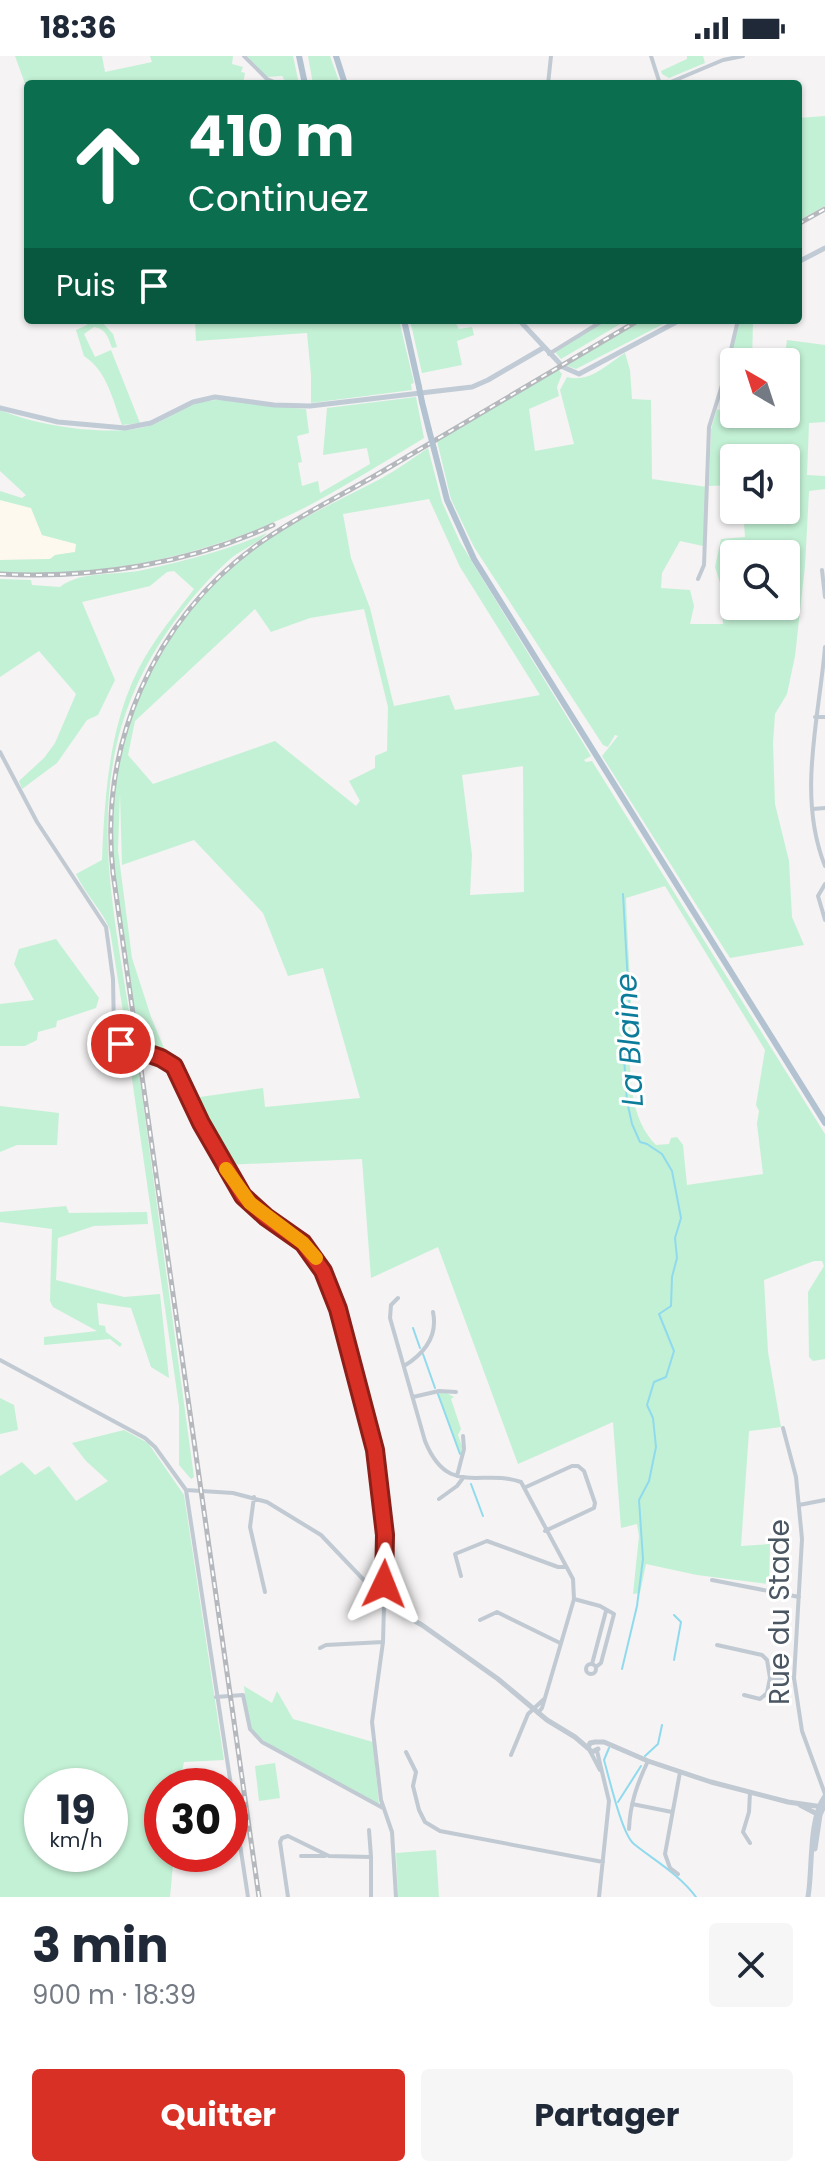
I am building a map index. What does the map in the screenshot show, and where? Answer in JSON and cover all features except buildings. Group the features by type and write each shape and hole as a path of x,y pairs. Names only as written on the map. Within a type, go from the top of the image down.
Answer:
{"main road":[{"path":"299,56 304,80"},
{"path":"336,56 344,80"},
{"path":"802,260 825,248"},
{"path":"405,324 447,500 459,531 825,1123"},
{"path":"522,324 549,354 576,374 586,372 624,348 672,324"},
{"path":"0,408 58,422 133,427 151,423 203,399 215,397 310,406 472,387 543,348"},
{"path":"808,1897 819,1833 818,1814 825,1795"}],"street":[{"path":"244,56 269,80"},
{"path":"548,80 551,56"},
{"path":"651,56 659,80"},
{"path":"676,80 723,60 743,56"},
{"path":"549,354 598,324"},
{"path":"698,579 704,565 710,422 737,324"},
{"path":"822,570 825,597"},
{"path":"825,647 815,717 811,779 813,827 825,866"},
{"path":"815,717 825,717"},
{"path":"0,752 37,822 67,864 109,934 114,1025 118,1041 174,1066 201,1123 243,1196 312,1252 335,1299 369,1423 378,1471 386,1551 385,1603 372,1722 383,1808 391,1828 396,1897"},
{"path":"813,809 825,808"},
{"path":"825,884 818,896 825,920"},
{"path":"398,1298 391,1305 390,1318 430,1453 444,1469 460,1477 521,1482 575,1583 574,1599 544,1699 538,1710 528,1714 511,1755"},
{"path":"404,1366 430,1342 436,1326 433,1312"},
{"path":"0,1360 150,1442 186,1490 248,1897"},
{"path":"413,1397 439,1391 456,1392"},
{"name":"Rue du Stade","path":"783,1428 796,1477 802,1559 794,1678 802,1731 825,1795"},
{"path":"439,1499 457,1486 464,1449 463,1436"},
{"path":"526,1487 572,1466 584,1471 594,1508 545,1531"},
{"path":"186,1490 246,1494 321,1535 385,1603 422,1625 498,1679 547,1720 593,1750"},
{"path":"254,1497 250,1527 265,1592"},
{"path":"799,1505 825,1500"},
{"path":"461,1576 455,1554 487,1541 558,1567 567,1567"},
{"name":"Rue du Stade","path":"712,1580 799,1597"},
{"path":"373,1590 383,1586"},
{"path":"574,1599 600,1606 614,1614 601,1663 594,1665"},
{"path":"383,1615 385,1603"},
{"path":"480,1620 497,1612 560,1643"},
{"path":"320,1648 326,1645 383,1642"},
{"path":"717,1645 764,1656 768,1662 770,1678 764,1696 760,1699 744,1695"},
{"path":"770,1678 794,1678"},
{"path":"216,1697 243,1695 250,1729 262,1742 383,1808"},
{"path":"575,1737 604,1742 680,1772 750,1792 799,1804 822,1805"},
{"path":"594,1742 593,1750 608,1791 610,1812 599,1897"},
{"path":"593,1750 611,1745"},
{"path":"406,1752 416,1772 413,1786 419,1810 430,1827 603,1862"},
{"path":"629,1829 636,1785 648,1761"},
{"path":"678,1874 670,1868 665,1854 680,1772"},
{"path":"750,1792 747,1824 743,1832 750,1843"},
{"path":"632,1804 672,1812"},
{"path":"799,1804 818,1814"},
{"path":"369,1830 371,1897"},
{"path":"288,1897 282,1838 291,1836 327,1855"},
{"path":"301,1856 371,1857"}],"shaded area":[{"path":"0,500 31,508 42,535 77,544 75,552 50,559 0,560"}],"green space":[{"path":"15,56 102,56 105,72 152,62 150,56 233,56 232,64 243,67 241,72 245,73 244,80 24,81"},
{"path":"247,56 293,56 298,80 284,80 282,76 267,77"},
{"path":"308,56 330,56 339,80 312,80"},
{"path":"687,56 703,56 705,63 669,78 662,74 661,71 687,59"},
{"path":"825,116 825,206 802,219 802,118"},
{"path":"104,324 113,334 117,347 112,348 101,330 94,327 84,334 95,357 111,350 140,423 122,425 104,378 84,356 76,330 87,325"},
{"path":"195,324 400,324 414,383 411,384 412,390 311,403 307,333 196,341"},
{"path":"411,324 456,324 459,329 472,327 474,335 457,341 462,365 422,373"},
{"path":"600,324 620,324 561,359 555,352"},
{"path":"637,324 663,324 576,369 565,365"},
{"path":"738,324 753,324 752,348 733,348"},
{"path":"787,340 825,345 825,422 809,423 807,475 825,476 825,489 809,491 800,611 800,540 721,540 745,537 744,524 800,524 800,444 720,444 720,486 709,486 711,429 717,409 720,410 720,428 800,428 800,348 786,348"},
{"path":"625,353 632,399 651,400 652,479 707,487 703,546 680,541 662,573 661,588 690,590 694,606 690,624 723,624 723,620 799,620 787,694 775,714 773,743 775,804 789,861 792,917 804,945 730,958 602,756 618,736 615,735 608,747 603,745 474,547 451,499 437,441 558,369 562,374 557,387 559,396 529,409 535,451 574,444 560,390 567,377 590,375"},
{"path":"416,397 424,438 323,498 272,523 235,538 158,560 79,571 0,572 0,560 50,559 55,555 75,552 76,544 42,535 31,508 0,500 0,491 22,498 26,495 0,471 0,410 54,425 117,430 152,425 208,401 232,400 306,409 309,433 297,436 302,462 298,463 302,486 318,481 320,493 370,464 367,448 323,455 327,408"},
{"path":"428,448 442,502 460,542 591,756 584,760 592,761 825,1134 825,1359 813,1361 809,1357 808,1292 824,1266 822,1261 814,1261 764,1280 768,1352 781,1427 749,1431 741,1546 770,1544 769,1584 697,1575 646,1564 640,1593 633,1594 639,1536 637,1524 621,1528 613,1422 518,1464 438,1247 371,1278 362,1159 223,1165 186,1099 263,1088 265,1107 360,1098 323,968 288,976 263,913 194,840 122,865 120,793 118,850 132,958 167,1055 141,1050 120,920 112,821 120,753 145,683 184,619 235,565 278,533 382,478","holes":["429,499 460,567 540,695 455,710 449,695 394,706 370,608 351,558 343,514","255,609 271,632 310,618 364,609 388,707 387,751 375,756 375,768 349,781 360,801 356,806 275,741 153,784 128,755 135,721","523,766 524,892 470,895 472,855 462,775","665,886 765,1050 756,1105 763,1174 687,1185 683,1145 677,1137 671,1138 669,1144 656,1145 645,1130 637,1113 630,1074 631,997 626,898"]},
{"path":"267,533 229,560 185,607 146,667 124,720 112,772 108,825 110,878 135,1048 128,1043 110,930 76,874 102,860 112,751 126,698 150,649 194,589 174,571 167,572 150,586 82,602 115,680 98,715 87,720 57,763 22,789 19,781 55,743 76,694 39,651 0,677 0,579 31,580 32,585 60,587 78,578 133,572 191,559"},
{"path":"720,544 720,583 715,567"},
{"path":"56,939 99,998 96,1008 57,1021 56,1027 38,1032 37,1040 25,1046 0,1046 0,1004 34,1000 14,964 19,949"},
{"path":"128,1051 136,1051 194,1477 191,1479 179,1465 179,1406"},
{"path":"0,1106 59,1113 57,1145 17,1145 0,1152"},
{"path":"66,1206 69,1213 147,1212 148,1224 94,1226 58,1238 56,1280 124,1297 160,1294 169,1378 151,1367 131,1308 97,1303 99,1325 105,1326 106,1332 122,1344 120,1347 110,1339 44,1345 44,1337 97,1331 53,1307 50,1301 52,1229 0,1222 0,1212"},
{"path":"445,1392 454,1397 451,1399 461,1429 458,1435 462,1446 461,1458 437,1394 431,1395"},
{"path":"0,1398 14,1405 18,1430 0,1434"},
{"path":"124,1430 148,1443 184,1495 224,1760 184,1762 183,1768 144,1768 144,1872 172,1872 170,1897 0,1897 0,1476 22,1462 35,1475 49,1466 76,1501 108,1481 72,1443"},
{"path":"244,1686 272,1703 277,1691 293,1719 373,1742 379,1804 283,1753 249,1731"},
{"path":"275,1763 280,1798 259,1801 255,1766"},
{"path":"436,1850 439,1897 398,1897 396,1853"}],"waterway":[{"name":"La Blaine","path":"622,1669 637,1606 643,1559 639,1500 649,1481 656,1447 653,1418 647,1405 654,1382 666,1377 674,1351 659,1314 671,1306 672,1277 677,1258 675,1238 681,1218 672,1171 662,1154 640,1142 627,1101 624,1058 629,1002 623,894"},
{"path":"413,1328 420,1348"},
{"path":"423,1354 435,1388"},
{"path":"438,1394 460,1454"},
{"path":"471,1484 483,1516"},
{"name":"La Blaine","path":"674,1615 681,1622 674,1660"},
{"name":"La Blaine","path":"645,1756 658,1744 662,1725"},
{"name":"La Blaine","path":"609,1748 604,1760 629,1839 696,1897"},
{"name":"La Blaine","path":"618,1802 641,1766"}],"railway":[{"path":"802,222 825,209"},
{"path":"259,1897 113,873 111,825 115,778 125,733 141,690 162,648 189,610 220,576 257,545 303,515 632,324"},
{"path":"0,574 70,574 140,566 208,550 273,525"}],"slow traffic":[{"path":"226,1169 250,1203 303,1243 316,1258"}],"route":[{"path":"121,1044 161,1058 174,1066 201,1123 243,1196 258,1211 303,1243 323,1271 338,1309 375,1450 385,1535 384,1584"}]}
